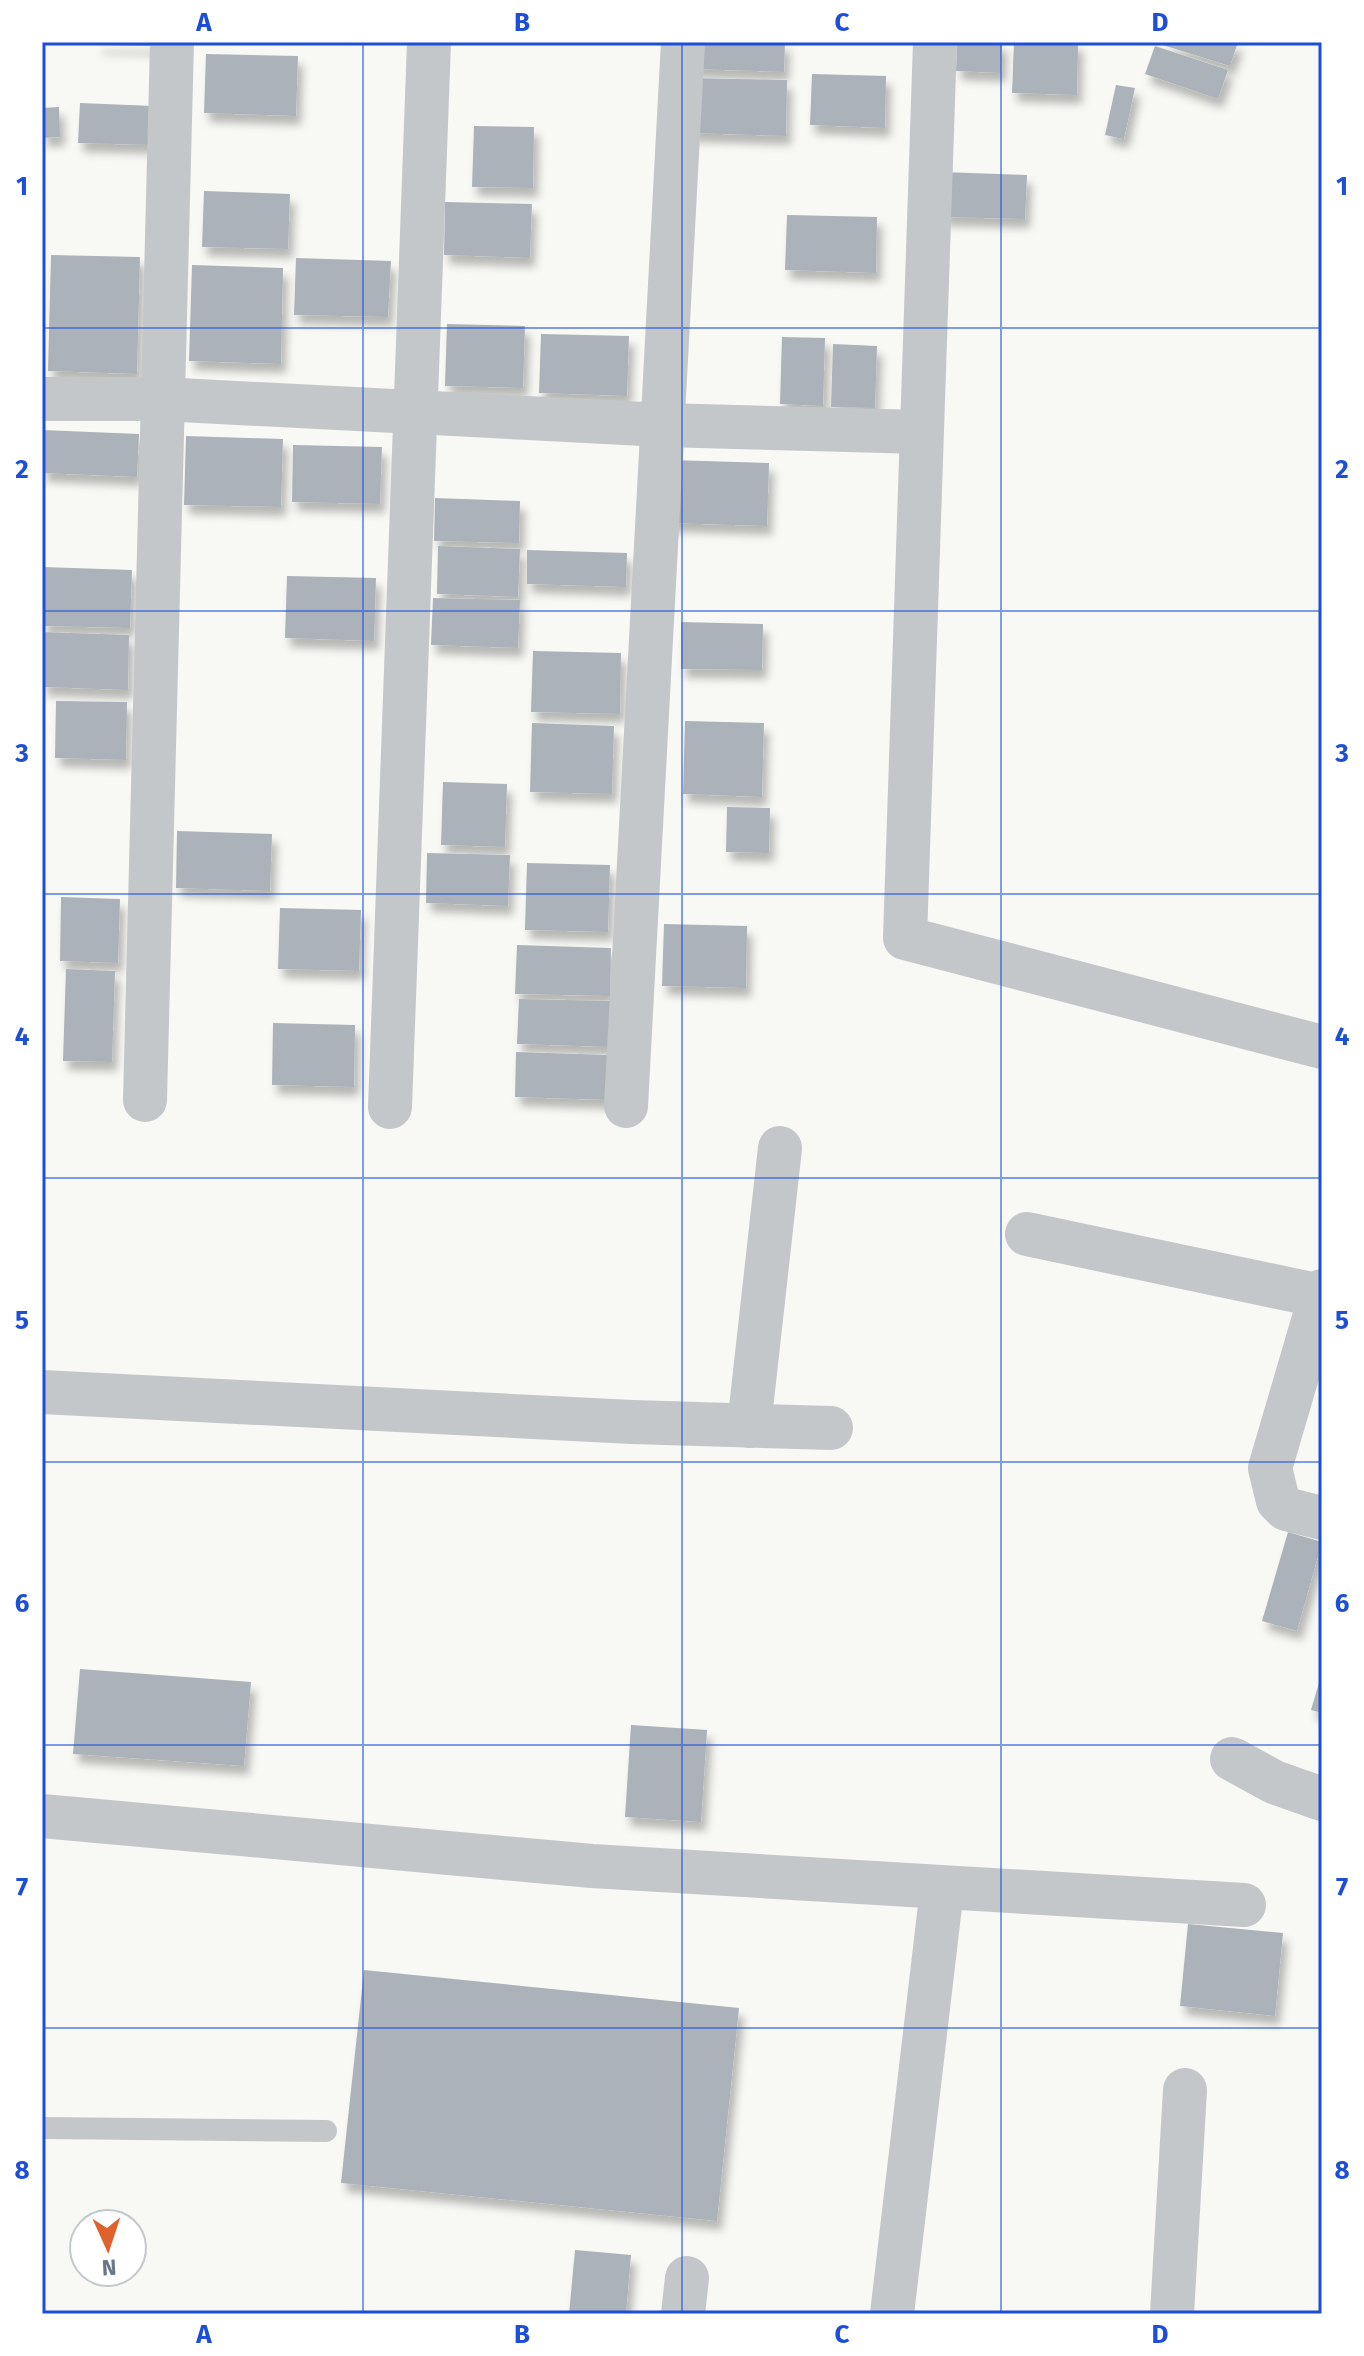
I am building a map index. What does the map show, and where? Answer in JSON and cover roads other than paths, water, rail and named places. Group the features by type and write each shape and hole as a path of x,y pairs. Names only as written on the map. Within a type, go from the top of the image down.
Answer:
{"street":[{"path":"145,1100 172,42"},
{"path":"390,1107 429,42"},
{"path":"626,1106 683,42"},
{"path":"935,42 905,938 1322,1047"},
{"path":"42,399 161,399 663,425 921,432"},
{"path":"749,1426 780,1148"},
{"path":"1027,1234 1321,1293 1270,1468 1278,1501 1286,1509 1322,1518"},
{"path":"42,1392 831,1428"},
{"path":"1232,1759 1274,1782 1322,1799"},
{"path":"42,1816 592,1866 1244,1905"},
{"path":"892,2314 942,1889"},
{"path":"1172,2314 1185,2090"}],"lane":[{"path":"42,2128 326,2131"}]}
